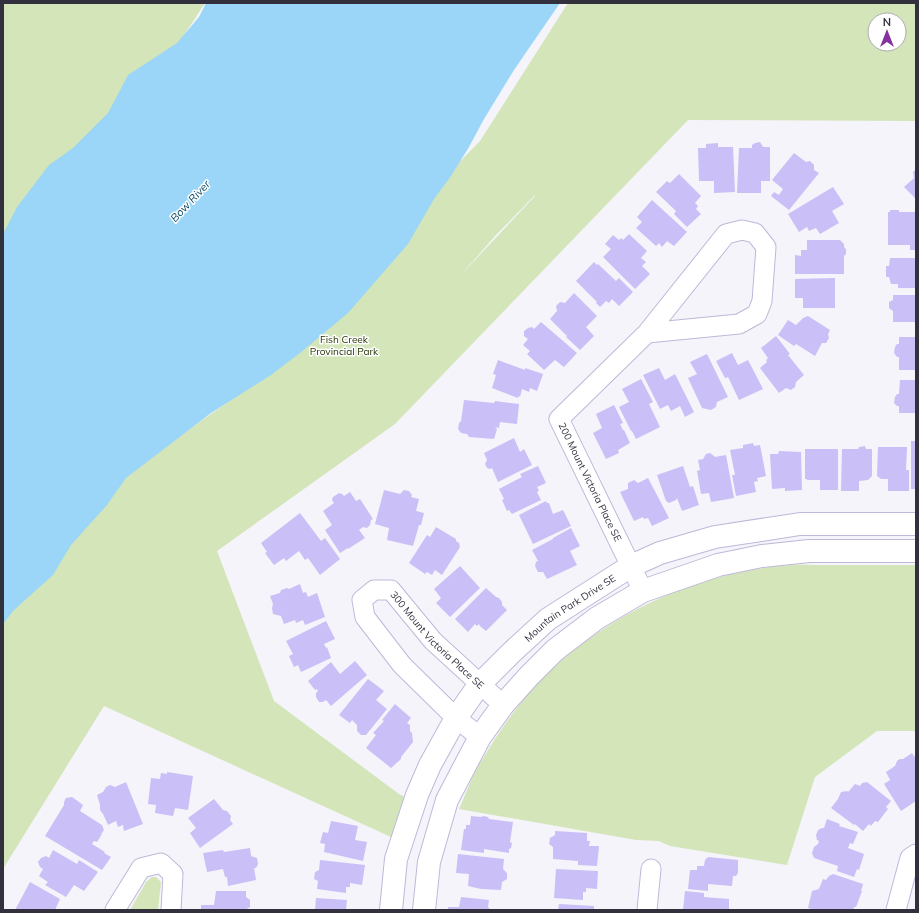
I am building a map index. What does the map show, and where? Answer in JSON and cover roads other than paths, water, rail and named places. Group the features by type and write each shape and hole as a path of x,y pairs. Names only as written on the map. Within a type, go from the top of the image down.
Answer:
{"street":[{"name":"200 Mount Victoria Place SE","path":"643,591 559,420 647,333 726,234 742,230 755,232 766,247 762,301 757,314 739,324 647,333"},
{"name":"Mountain Park Drive SE","path":"392,910 396,859 417,796 430,765 456,718 479,685 548,619 631,566 660,553 715,536 800,524 916,524"},
{"path":"424,910 430,862 446,800 480,737 503,705 529,676 555,650 597,618 643,591 718,565 762,556 809,551 916,551"},
{"name":"300 Mount Victoria Place SE","path":"480,737 456,718 402,665 365,617 362,600 374,590 392,590 433,641 479,685 503,705"},
{"path":"896,910 910,858 916,854"},
{"path":"115,910 141,868 161,863 173,874 171,910"},
{"path":"647,910 651,869"}],"water":[{"name":"Bow River","path":"206,3 560,3 514,70 469,147 451,176 434,199 408,244 348,313 271,375 211,413 126,478 107,505 71,545 53,575 14,610 3,624 3,234 17,207 49,165 73,148 108,113 128,75 177,43 199,17"}],"park label":[{"name":"Fish Creek Provincial Park","path":"344,344"}]}
